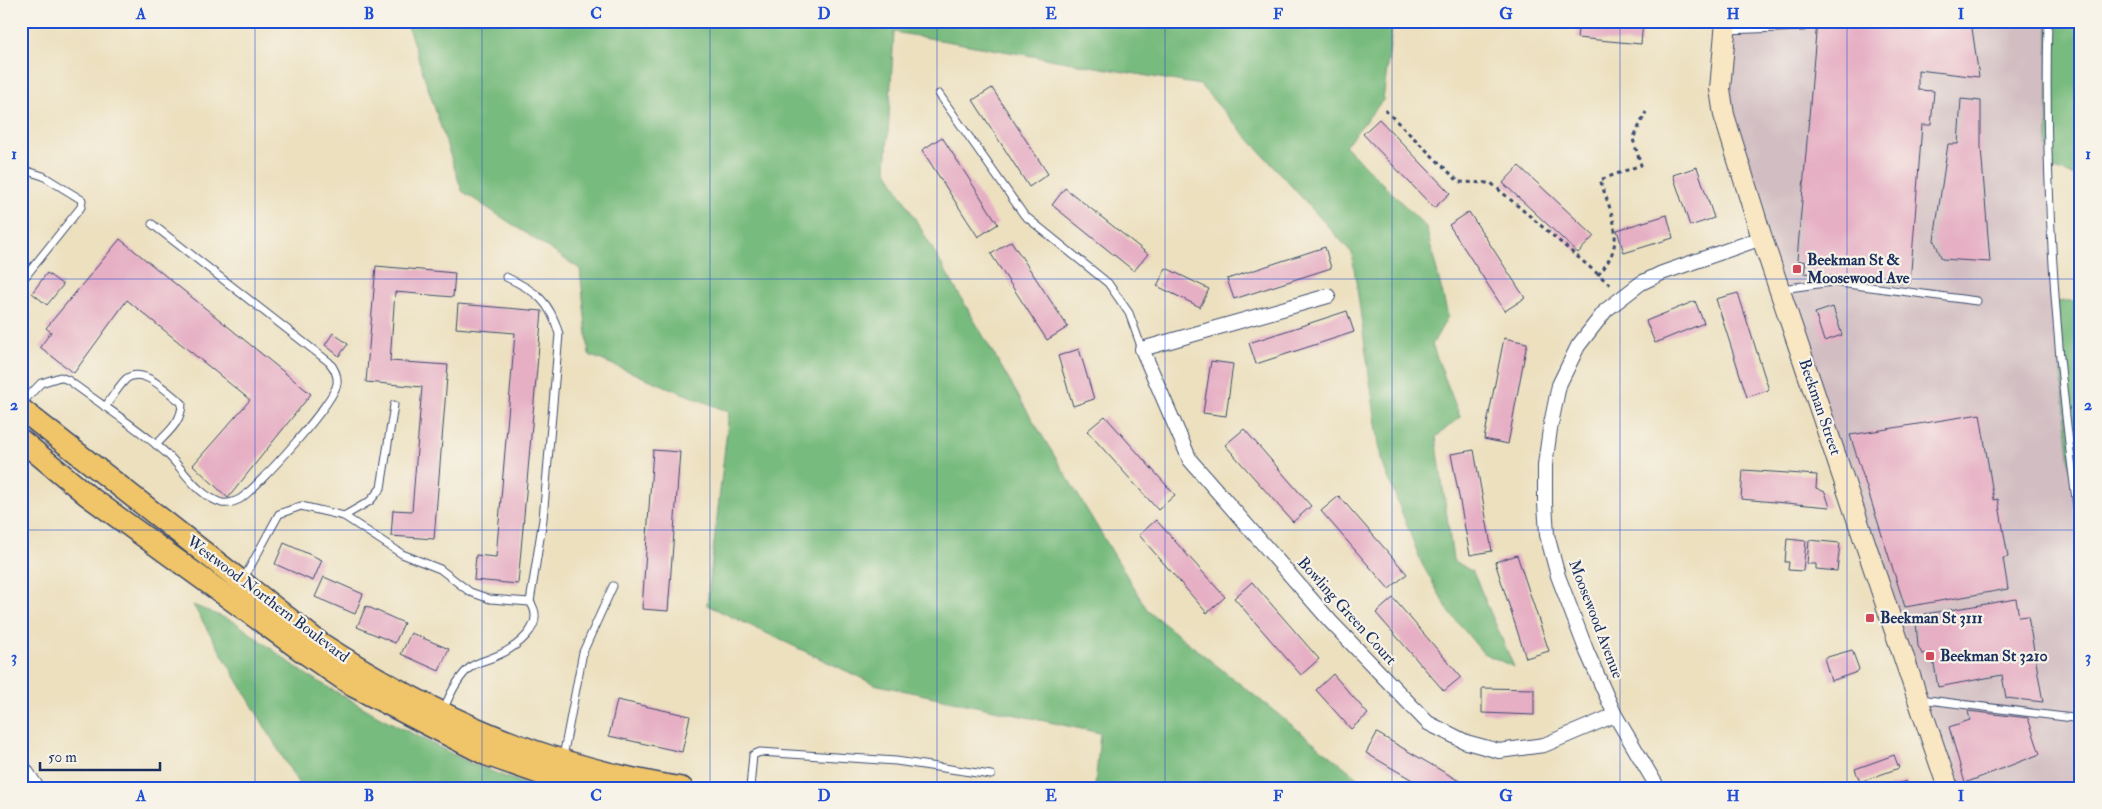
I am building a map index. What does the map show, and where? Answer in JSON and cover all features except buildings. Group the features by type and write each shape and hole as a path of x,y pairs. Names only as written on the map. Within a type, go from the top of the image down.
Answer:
{"main road":[{"name":"Beekman Street","path":"1726,25 1720,89 1724,115 1762,238 1948,788"},
{"name":"Westwood Northern Boulevard","path":"21,409 237,591"},
{"name":"Westwood Northern Boulevard","path":"21,440 87,494 320,642 440,722 496,738 560,770 590,788"},
{"name":"Westwood Northern Boulevard","path":"560,770 592,770 682,788"}],"street":[{"name":"Moosewood Avenue","path":"1658,788 1615,715 1587,652 1558,576 1548,535 1545,502 1545,465 1550,429 1560,385 1578,346 1590,327 1623,295 1662,273 1762,238"},
{"path":"1142,350 1328,296"},
{"name":"Bowling Green Court","path":"1142,350 1190,460 1331,622 1428,723 1466,742 1499,751 1544,745 1615,715"},
{"path":"21,764 37,788"}],"lane":[{"path":"1726,25 1803,27 1804,21"},
{"path":"2048,21 2048,167 2055,302 2071,475 2081,531"},
{"path":"939,94 1024,215 1108,283 1129,313 1142,350"},
{"path":"21,169 43,176 82,200 81,207 21,282"},
{"path":"21,404 41,384 60,377 105,407 156,445 166,453 187,479 212,499 225,504 242,498 292,446 331,399 337,384 335,370 329,362 152,224"},
{"path":"440,722 457,684 472,666 508,651 530,632 536,617 536,610 530,602 543,519 559,334 554,316 537,293 506,277"},
{"path":"1780,290 1832,282 1977,301"},
{"path":"105,407 126,380 133,375 145,375 182,403 182,413 178,422 156,445"},
{"path":"344,516 370,501 381,488 394,405"},
{"path":"237,591 279,514 301,506 344,516 402,554 440,570 470,592 490,599 530,602"},
{"path":"560,770 583,652 613,586"},
{"path":"1919,699 2081,720"},
{"path":"750,788 753,755 760,752 896,760 992,775"}],"path":[{"path":"1385,110 1458,182 1491,183 1623,295"},
{"path":"1598,274 1610,262 1617,230 1600,180 1641,165 1633,139 1646,112"}],"shaded area":[{"path":"1726,21 2048,21 2048,167 2071,475 2081,475 2081,788 1948,788 1724,115"}],"green space":[{"path":"406,21 1393,21 1383,100 1345,146 1426,227 1448,316 1432,345 1460,417 1436,437 1453,560 1473,572 1514,667 1483,653 1450,613 1422,564 1381,459 1352,253 1200,85 894,32 886,169 1020,399 1148,611 1371,788 1095,788 1100,733 874,684 707,605 729,412 589,355 580,269 462,191"},
{"path":"2048,21 2081,21 2081,178 2048,167"},
{"path":"2081,300 2081,475 2071,475 2055,302"},
{"path":"193,605 235,622 307,675 380,717 468,762 534,788 301,788"}],"place":[{"name":"Beekman St & Moosewood Ave","path":"1797,269"},
{"name":"Beekman St 3111","path":"1870,618"},
{"name":"Beekman St 3210","path":"1930,656"}]}
